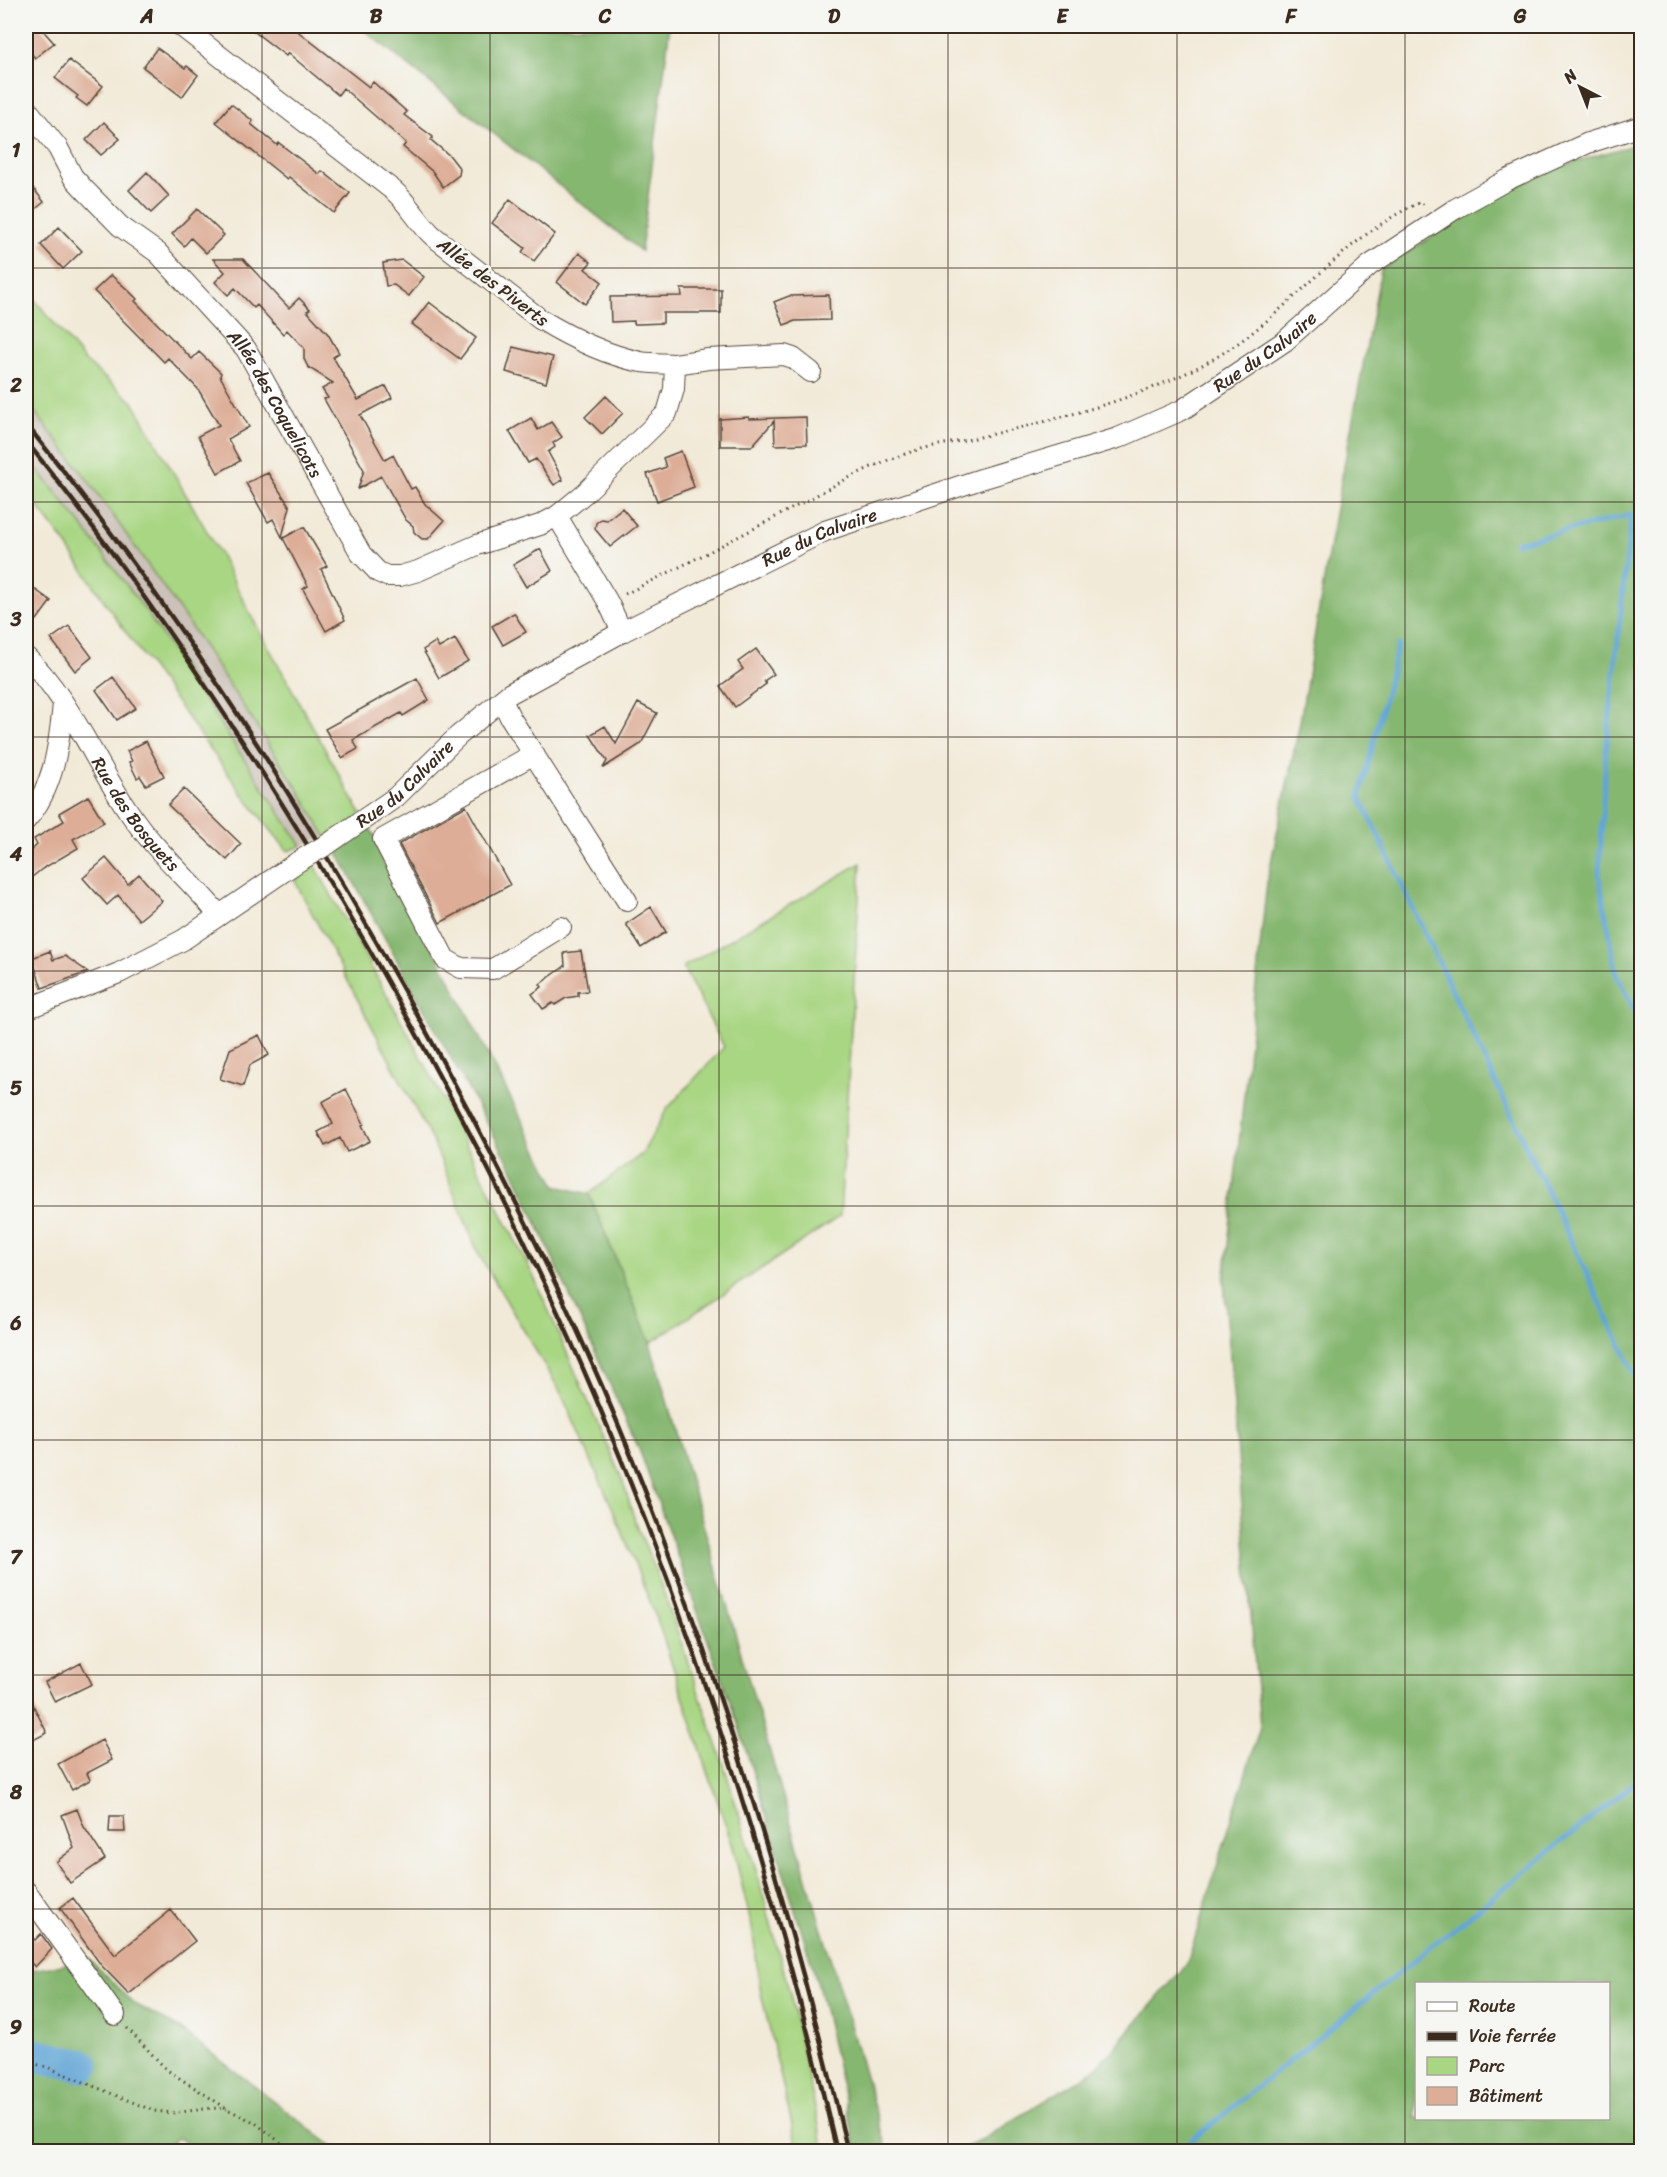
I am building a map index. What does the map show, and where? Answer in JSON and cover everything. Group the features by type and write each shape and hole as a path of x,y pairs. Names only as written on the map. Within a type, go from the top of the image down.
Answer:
{"street":[{"name":"Allée des Piverts","path":"181,26 394,190 433,236 540,319 559,330 609,354 643,363 675,364 708,359 784,355 793,358 811,372"},
{"name":"Allée des Coquelicots","path":"26,108 58,148 73,177 83,188 120,226 158,253 246,349 361,554 378,572 387,576 400,576 418,571 461,551 540,525 557,516"},
{"name":"Rue du Calvaire","path":"26,1009 119,973 183,940 396,797 458,736 509,693 622,632 825,531 981,479 1118,438 1182,410 1285,341 1370,265 1438,219 1507,180 1588,143 1641,126"},
{"path":"622,632 608,602 557,516 609,471 667,413 674,389 675,364"},
{"name":"Rue des Bosquets","path":"26,657 46,679 63,704 130,814 166,858 193,884 219,915"},
{"path":"502,700 627,901"},
{"path":"26,820 40,801 53,768 58,749 63,704"},
{"path":"534,754 383,839 445,958 461,968 493,969 561,927"},
{"path":"26,1891 115,2015"}],"path":[{"path":"608,602 793,508 852,474 935,445 1059,418 1132,396 1172,380 1234,347 1299,294 1350,247 1407,208 1421,202 1438,219"},
{"path":"115,2015 167,2070 229,2110 254,2122 293,2151"},
{"path":"26,2066 35,2064 47,2067 154,2111 191,2112 211,2108 229,2110"}],"shaded area":[{"path":"26,401 85,476 181,612 298,789 326,837 302,846 143,607 26,455"}],"green space":[{"path":"359,26 670,26 641,251"},
{"path":"1641,143 1641,2151 954,2152 978,2142 1095,2070 1187,1964 1260,1727 1224,1282 1267,882 1300,722 1335,514 1381,270 1433,235 1523,183 1597,155"},
{"path":"26,289 85,361 133,402 221,556 253,619 362,816 326,837 298,789 181,612 85,476 26,401"},
{"path":"26,455 143,607 302,846 289,851 286,849 247,800 26,491"},
{"path":"368,825 556,1186 589,1194 650,1343 887,2151 857,2151 819,1988 738,1724 639,1449 513,1170 335,848"},
{"path":"861,863 840,1216 650,1343 589,1194 642,1154 667,1109 724,1047 683,967"},
{"path":"314,864 424,1062 533,1275 622,1479 635,1521 656,1571 722,1759 756,1870 790,1993 823,2145 798,2150 761,1993 752,1927 733,1847 658,1622 615,1514 561,1393 478,1253 435,1146 295,881"},
{"path":"83,1953 133,2003 177,2027 339,2151 202,2151 178,2138 161,2151 26,2152 26,1971 63,1965"}],"building":[{"path":"26,26 39,26 54,43 35,58 26,47"},
{"path":"247,26 291,26 369,87 373,82 407,112 404,115 433,137 431,140 450,156 460,169 459,175 443,187 433,172 403,147 406,143 343,88 338,95 288,53 286,56"},
{"path":"157,48 198,75 182,97 143,67"},
{"path":"69,60 103,86 87,106 55,78"},
{"path":"231,104 253,121 251,124 277,145 279,143 319,174 322,171 350,193 334,213 216,122"},
{"path":"104,122 120,139 101,155 86,140"},
{"path":"147,172 169,196 151,213 129,190"},
{"path":"26,179 44,202 26,217"},
{"path":"510,199 555,234 534,261 522,252 525,248 492,223"},
{"path":"197,209 224,235 206,253 191,238 184,246 172,234"},
{"path":"59,227 82,251 63,269 41,245"},
{"path":"579,253 591,262 585,269 602,282 585,304 557,282"},
{"path":"213,259 243,259 289,308 299,298 310,309 307,311 328,334 339,353 333,357 358,400 386,386 392,398 360,415 385,460 393,455 411,489 415,487 425,504 444,521 428,539 422,539 414,532 413,526 406,520 381,476 358,489 364,470 324,399 328,398 322,389 333,383 308,367 304,359 304,348 287,330 283,334 257,305 254,308 235,288 228,295 215,282 225,272"},
{"path":"402,260 424,277 409,296 394,285 386,286 383,263"},
{"path":"111,275 137,299 135,301 192,359 199,352 221,373 220,376 249,427 228,439 240,461 218,473 198,436 219,425 198,389 168,358 164,362 94,291"},
{"path":"681,289 721,289 721,313 663,313 663,323 611,322 610,297 682,296"},
{"path":"829,295 830,320 795,321 784,325 774,302 789,296"},
{"path":"429,302 476,338 460,359 412,324"},
{"path":"513,347 553,357 546,383 506,372"},
{"path":"606,396 623,413 602,434 585,417"},
{"path":"749,417 749,419 806,417 807,444 775,445 774,421 752,446 720,446 720,419"},
{"path":"531,418 538,430 551,422 562,437 553,443 555,447 548,452 563,480 554,485 536,459 528,463 509,431"},
{"path":"681,451 694,487 657,501 647,474 666,467 663,458"},
{"path":"268,473 290,507 282,537 273,519 268,522 246,483"},
{"path":"622,508 637,526 610,547 595,529 596,523 601,519 607,520"},
{"path":"304,527 327,566 321,569 345,620 326,631 303,589 308,586 283,538"},
{"path":"540,549 552,571 526,587 513,565"},
{"path":"26,583 51,601 37,620 26,612"},
{"path":"514,613 526,632 503,645 492,626"},
{"path":"69,626 92,657 75,671 51,639"},
{"path":"455,639 468,661 439,678 423,650 435,642 439,648"},
{"path":"756,649 774,674 764,681 766,684 735,707 720,686 743,669 738,662"},
{"path":"113,677 136,708 117,720 96,690"},
{"path":"417,678 429,700 403,716 401,713 353,740 358,749 342,758 325,729"},
{"path":"638,703 657,713 641,744 603,768 607,761 590,735 605,726 616,744"},
{"path":"146,741 164,776 146,785 140,776 137,778 129,762 132,761 127,751"},
{"path":"184,789 241,844 227,860 168,805"},
{"path":"88,796 104,822 73,839 78,848 42,869 26,882 26,844 30,851 37,845 34,839 64,821 59,813"},
{"path":"466,806 510,885 440,923 399,844"},
{"path":"106,858 128,884 139,874 162,901 139,920 118,895 107,905 83,878"},
{"path":"651,907 666,932 641,948 626,924"},
{"path":"50,951 53,960 65,956 88,972 42,988 32,958"},
{"path":"581,951 588,991 578,992 578,996 566,998 543,1009 532,994 542,987 540,984 565,966 564,953"},
{"path":"259,1035 269,1055 250,1065 243,1086 220,1079 230,1049"},
{"path":"346,1089 370,1141 347,1152 340,1138 325,1146 318,1132 333,1124 322,1102"},
{"path":"81,1663 92,1684 55,1702 45,1682"},
{"path":"26,1691 47,1733 31,1741 26,1731"},
{"path":"102,1740 112,1760 87,1773 90,1780 72,1790 58,1764"},
{"path":"77,1809 84,1827 105,1859 70,1883 56,1862 74,1848 62,1815"},
{"path":"110,1816 124,1816 125,1832 109,1832"},
{"path":"73,1898 115,1955 171,1910 195,1941 129,1994 101,1965 60,1908"},
{"path":"26,1932 35,1940 41,1934 52,1949 35,1967 26,1958"}],"waterway":[{"path":"1516,543 1631,515 1606,752 1599,876 1617,976 1642,1024"},
{"path":"1398,645 1360,797 1642,1390"},
{"path":"1177,2152 1642,1777"},
{"path":"26,2053 83,2066"}],"railway":[{"path":"26,424 75,485 168,612 213,677 298,810 339,877 438,1053 551,1274 602,1386 640,1479 710,1668 771,1860 848,2152"},
{"path":"26,441 164,625 290,817 369,949 430,1058 543,1280 632,1486 701,1673 761,1863 814,2055 837,2152"}]}
